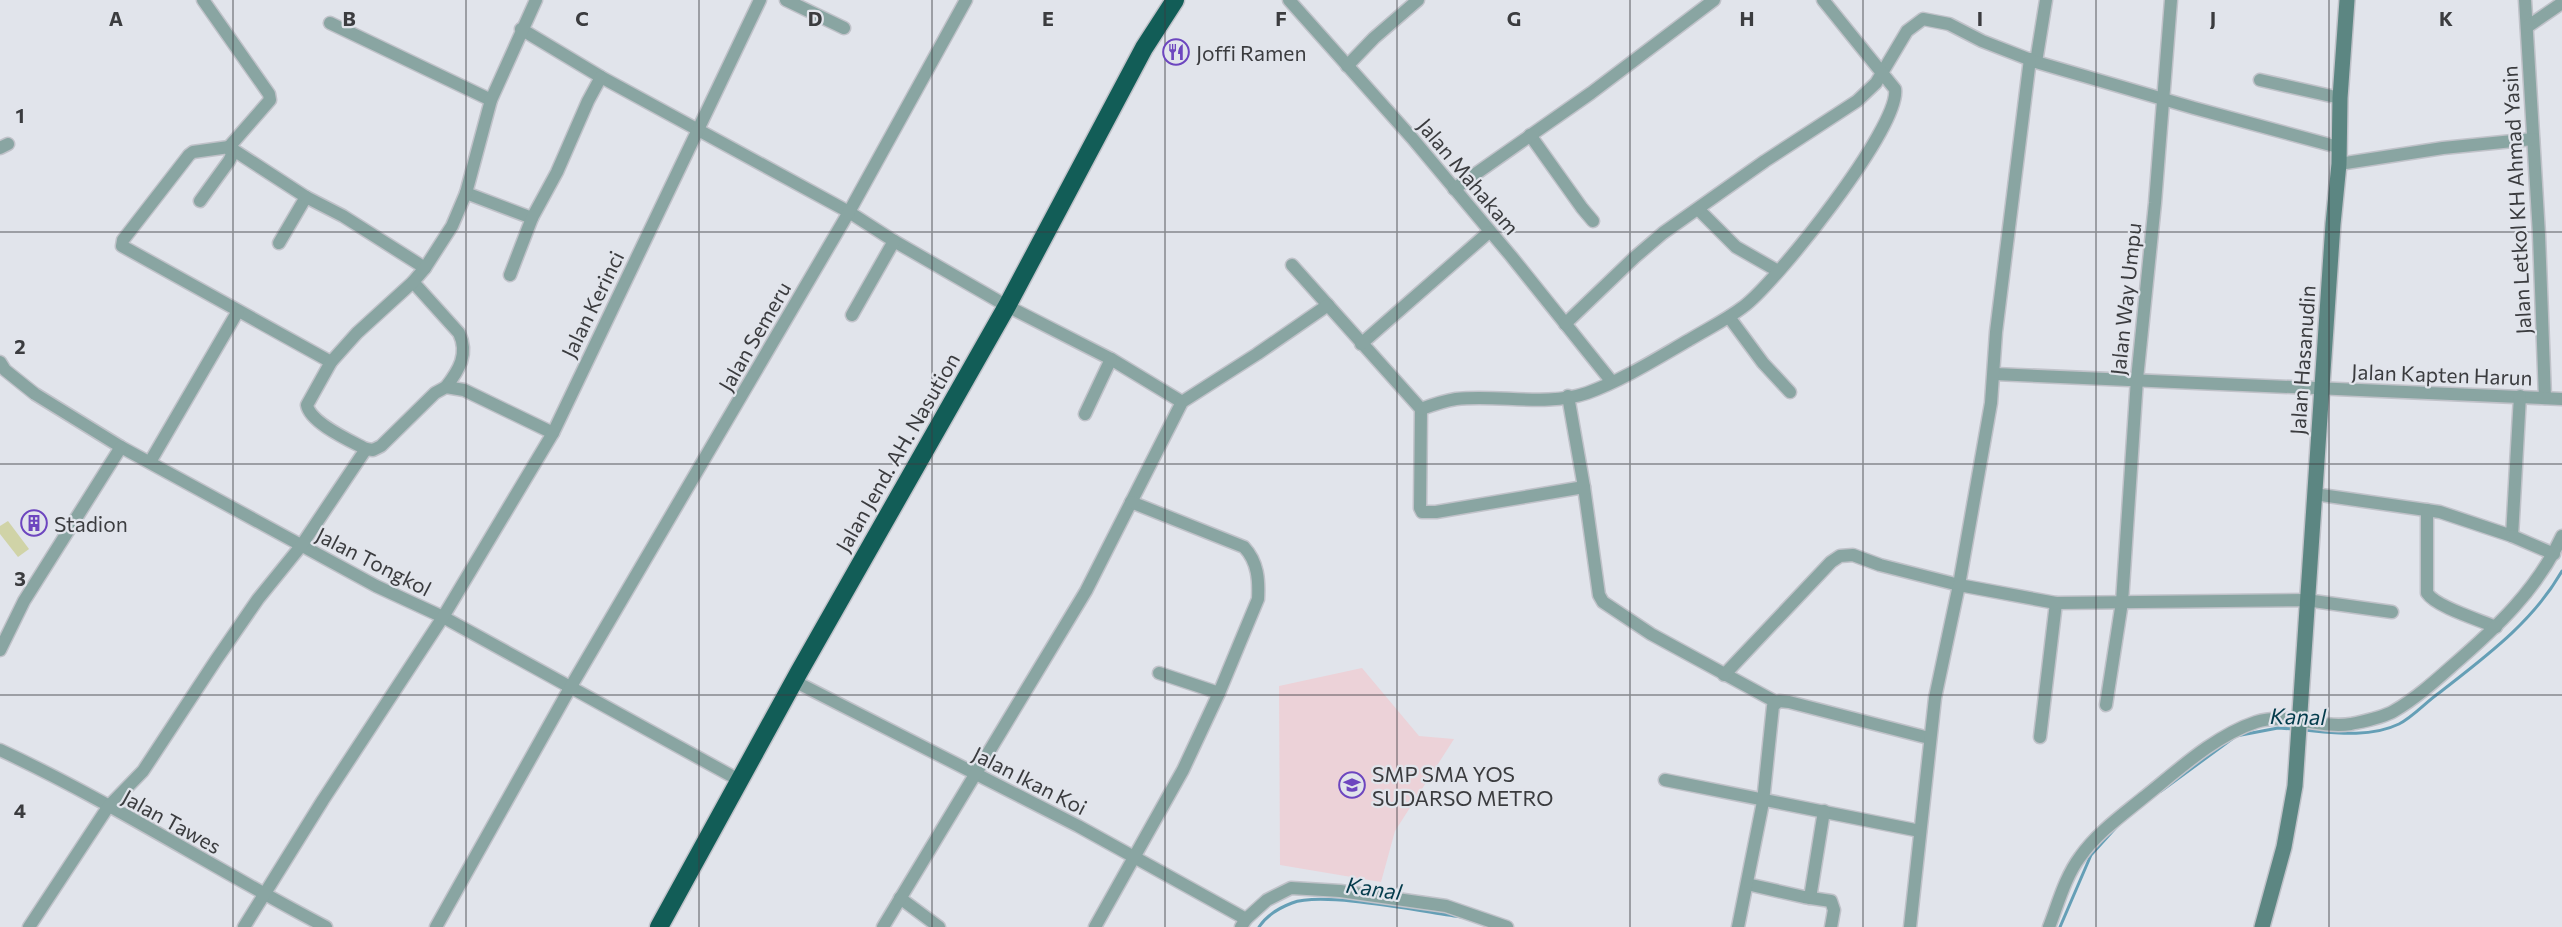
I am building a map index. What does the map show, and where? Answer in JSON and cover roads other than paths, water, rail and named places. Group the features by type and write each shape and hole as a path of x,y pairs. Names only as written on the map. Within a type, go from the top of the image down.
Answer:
{"highway":[{"name":"Jalan Jend. AH. Nasution","path":"659,927 794,681 1006,306 1144,48 1175,0"}],"main road":[{"name":"Jalan Hasanudin","path":"2262,927 2290,814 2298,742 2332,224 2339,164 2340,98 2347,0"}],"street":[{"path":"203,0 270,97 229,147"},
{"path":"413,282 459,333 464,342 463,359 456,374 446,387 435,393 381,446 373,450 366,449 320,423 308,410 307,405 330,362 357,333 413,282 425,268 452,226 466,193 491,100 536,0"},
{"name":"Jalan Kerinci","path":"243,927 443,617 553,433 760,0"},
{"path":"786,0 844,28"},
{"name":"Jalan Semeru","path":"436,927 570,688 849,212 966,0"},
{"name":"Jalan Mahakam","path":"1289,0 1454,189 1612,382"},
{"path":"1347,66 1374,38 1418,0"},
{"path":"1454,189 1591,93 1714,0"},
{"path":"1421,410 1456,399 1543,399 1586,393 1612,382 1729,317 1765,288 1844,190 1887,118 1894,100 1895,91 1823,0"},
{"path":"1910,927 1929,738 1943,654 1959,585 1995,374 1996,332 2033,60 2046,0"},
{"name":"Jalan Way Umpu","path":"2106,705 2122,602 2136,379 2155,203 2171,0"},
{"name":"Jalan Letkol KH Ahmad Yasin","path":"2525,0 2545,398"},
{"path":"2527,27 2562,3"},
{"path":"1565,324 1635,257 1698,208 1857,100 1881,74 1907,31 1923,19 1949,24 1982,41 2033,60 2338,147"},
{"path":"330,23 491,100"},
{"path":"522,29 601,77 849,212 1006,306 1111,359 1182,402"},
{"path":"510,275 532,218 557,172 601,77"},
{"path":"2260,80 2340,98"},
{"path":"1530,135 1593,221"},
{"path":"2339,164 2443,148 2533,139"},
{"path":"200,201 230,161 232,155 229,147"},
{"path":"330,362 124,248 121,244 189,155 193,152 229,147 306,197 343,216 425,268"},
{"path":"466,193 532,218"},
{"path":"279,243 306,197"},
{"path":"1698,208 1736,246 1778,271"},
{"path":"1361,344 1489,232"},
{"path":"852,315 894,241"},
{"path":"1292,265 1421,410 1420,508 1422,512 1436,512 1584,487"},
{"path":"883,927 1086,591 1182,402 1328,305"},
{"path":"150,462 238,311"},
{"path":"1729,317 1763,363 1790,392"},
{"path":"1085,414 1111,359"},
{"name":"Jalan Tongkol","path":"2,369 34,394 121,447 376,586 443,617 739,780"},
{"name":"Jalan Kapten Harun","path":"1995,374 2562,399"},
{"path":"446,387 464,390 553,433"},
{"path":"1568,396 1584,487 1599,595 1603,602 1651,634 1776,702 1789,702 1929,738"},
{"path":"2512,536 2520,396"},
{"path":"0,650 24,602 121,447"},
{"path":"29,927 108,807 143,771 258,599 302,546 366,449"},
{"path":"2314,494 2427,510 2512,536 2554,554"},
{"path":"1095,927 1183,770 1219,693 1258,599 1259,585 1255,562 1244,547 1131,502"},
{"path":"2427,510 2427,593 2430,598 2441,604 2496,627"},
{"path":"2049,927 2071,872 2080,856 2114,821 2169,777 2232,733 2257,722 2347,725 2395,711 2437,679 2496,627 2535,584 2554,554 2562,536"},
{"path":"1724,675 1831,562 1840,556 1853,555 1880,565 1959,585 2056,603 2306,600 2392,612"},
{"path":"2040,737 2056,603"},
{"path":"1160,673 1219,693"},
{"name":"Jalan Ikan Koi","path":"794,681 1135,856 1244,923"},
{"path":"1738,927 1763,802 1772,708 1776,702"},
{"name":"Jalan Tawes","path":"0,750 66,781 108,807 326,927"},
{"path":"1665,780 1763,802 1824,811 1920,831"},
{"path":"1810,898 1824,811"},
{"path":"1747,884 1832,902 1834,910 1831,927"},
{"path":"1244,923 1267,900 1291,888 1340,891 1446,906 1507,927"},
{"path":"900,898 939,927"}],"waterway":[{"name":"Kanal","path":"2304,730 2364,733 2388,728 2404,721 2507,638 2537,607 2562,571"},
{"name":"Kanal","path":"2161,791 2236,736 2278,728 2294,729"},
{"name":"Kanal","path":"2060,927 2091,855 2120,823"},
{"name":"Kanal","path":"1259,927 1265,919 1292,903 1326,899 1462,917"}],"place":[{"name":"Joffi Ramen","path":"1176,52"},
{"name":"Stadion","path":"34,523"},
{"name":"SMP SMA YOS SUDARSO METRO","path":"1352,785"}]}
